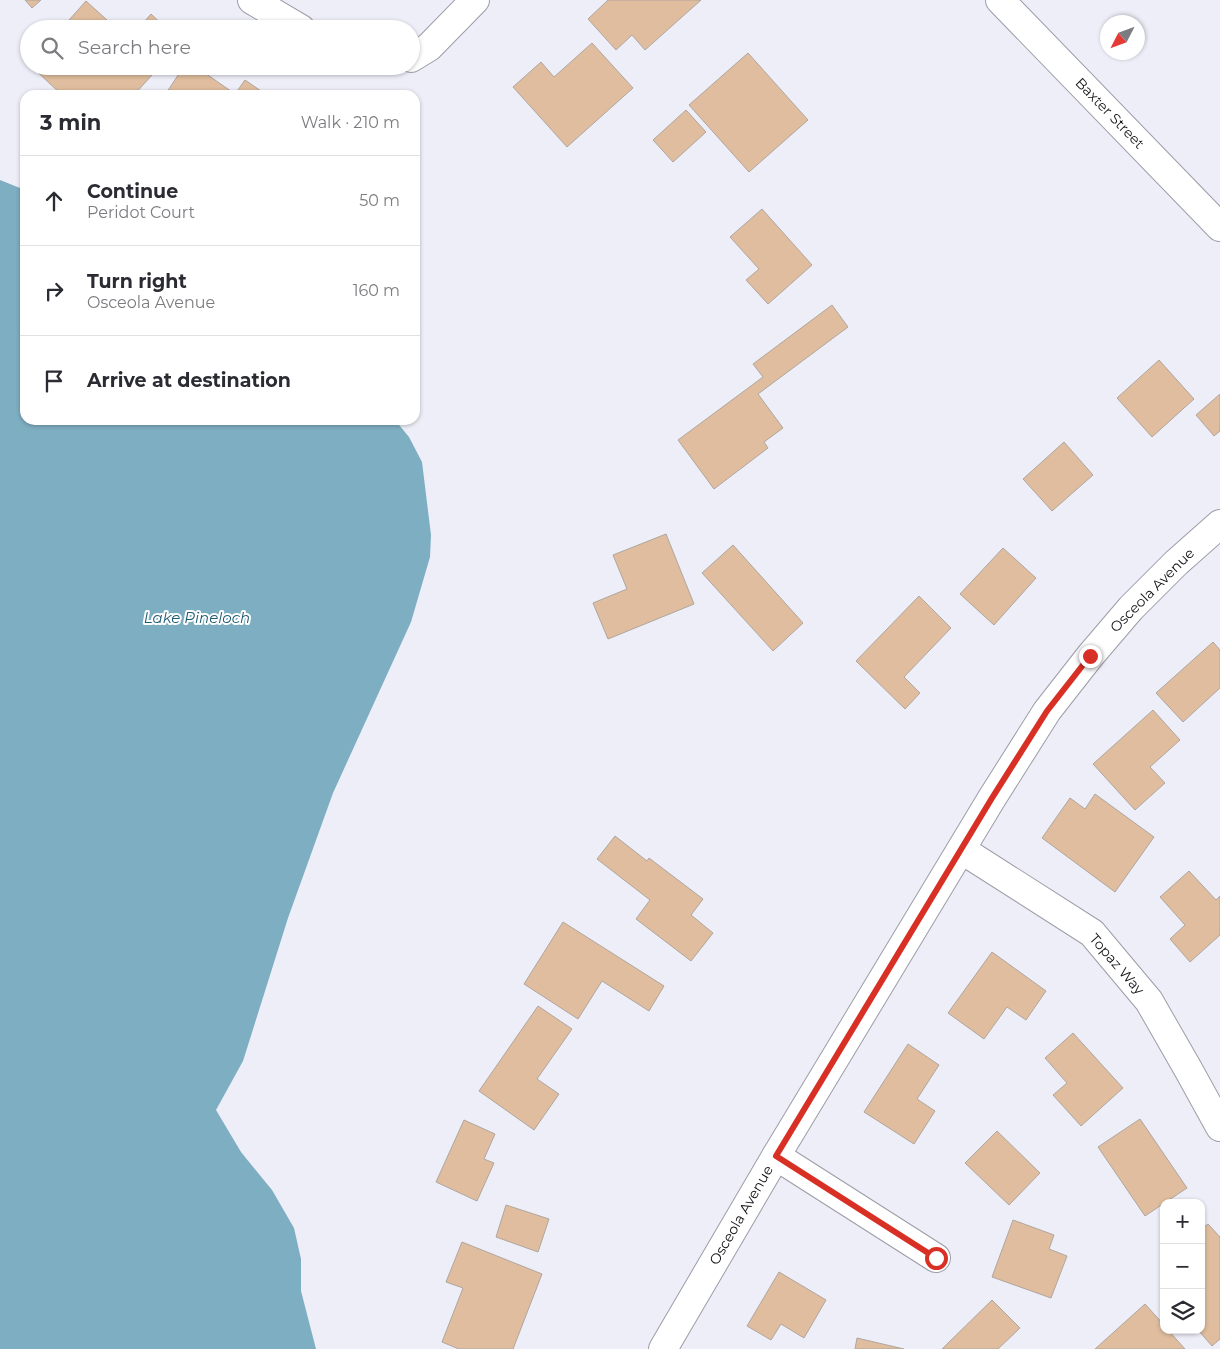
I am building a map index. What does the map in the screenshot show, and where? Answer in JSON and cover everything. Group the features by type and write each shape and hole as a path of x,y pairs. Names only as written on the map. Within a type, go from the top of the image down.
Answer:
{"street":[{"path":"252,0 286,20"},
{"path":"420,53 475,0"},
{"name":"Baxter Street","path":"1000,0 1220,227"},
{"name":"Osceola Avenue","path":"663,1349 776,1156 992,798 1047,711 1131,608 1176,563 1220,524"},
{"name":"Topaz Way","path":"962,850 1092,933 1149,1002 1220,1127"},
{"path":"776,1156 936,1258"}],"water":[{"name":"Lake Pineloch","path":"0,180 20,188 20,425 399,425 409,437 422,462 431,535 430,557 411,622 333,793 288,918 243,1061 216,1110 241,1152 272,1190 294,1228 301,1259 301,1291 316,1349 0,1349"}],"building":[{"path":"25,0 41,0 32,8"},
{"path":"608,0 701,0 645,50 632,35 616,50 588,19"},
{"path":"86,1 107,20 69,20"},
{"path":"151,14 157,20 146,20"},
{"path":"592,43 633,88 567,147 513,87 541,62 554,77"},
{"path":"748,53 808,120 749,172 689,105"},
{"path":"41,75 152,75 138,90 57,90"},
{"path":"178,75 208,75 229,90 168,90"},
{"path":"245,80 260,90 238,90"},
{"path":"686,110 706,132 673,162 653,140"},
{"path":"762,209 812,265 768,304 746,280 759,269 730,237"},
{"path":"832,305 848,327 758,394 783,428 764,442 768,448 714,489 678,440 763,377 753,364"},
{"path":"1159,360 1194,399 1152,437 1117,398"},
{"path":"1220,394 1220,431 1214,436 1196,415"},
{"path":"1064,442 1093,475 1052,511 1023,479"},
{"path":"666,534 694,604 608,639 593,603 627,589 613,555"},
{"path":"733,545 803,623 773,651 702,573"},
{"path":"1003,548 1036,578 994,625 960,594"},
{"path":"919,596 951,628 904,677 920,693 905,709 856,661"},
{"path":"1213,642 1220,650 1220,688 1183,722 1156,693"},
{"path":"1153,710 1180,740 1150,767 1165,783 1135,810 1093,764"},
{"path":"1095,794 1154,837 1115,892 1042,838 1070,798 1085,809"},
{"path":"615,836 647,861 649,858 703,899 691,915 713,933 691,961 636,919 650,900 597,859"},
{"path":"1189,871 1216,900 1220,896 1220,935 1190,962 1170,939 1185,925 1160,897"},
{"path":"563,922 664,986 649,1011 602,981 578,1019 524,984"},
{"path":"992,952 1046,991 1026,1020 1007,1007 984,1039 948,1013"},
{"path":"538,1006 572,1029 537,1079 559,1094 534,1130 479,1091"},
{"path":"1073,1033 1123,1088 1081,1126 1053,1095 1067,1083 1045,1058"},
{"path":"908,1044 939,1065 917,1099 935,1111 914,1144 864,1112"},
{"path":"1140,1119 1187,1188 1170,1199 1160,1199 1160,1206 1145,1216 1098,1147"},
{"path":"464,1120 495,1134 484,1159 494,1163 477,1201 436,1182"},
{"path":"997,1131 1040,1173 1009,1205 965,1163"},
{"path":"506,1205 549,1219 538,1252 496,1237"},
{"path":"1013,1220 1054,1235 1049,1249 1067,1256 1051,1298 992,1277"},
{"path":"1208,1224 1220,1237 1220,1339 1212,1346 1202,1334 1205,1334 1205,1226"},
{"path":"462,1242 542,1274 513,1349 459,1349 442,1342 463,1288 446,1282"},
{"path":"779,1272 826,1300 804,1338 781,1324 771,1340 747,1326"},
{"path":"992,1300 1020,1328 998,1349 942,1349"},
{"path":"1145,1304 1160,1321 1160,1334 1172,1334 1185,1349 1095,1349"},
{"path":"857,1338 904,1349 855,1349"}],"route":[{"path":"936,1258 776,1156 992,798 1047,711 1090,656"}]}
